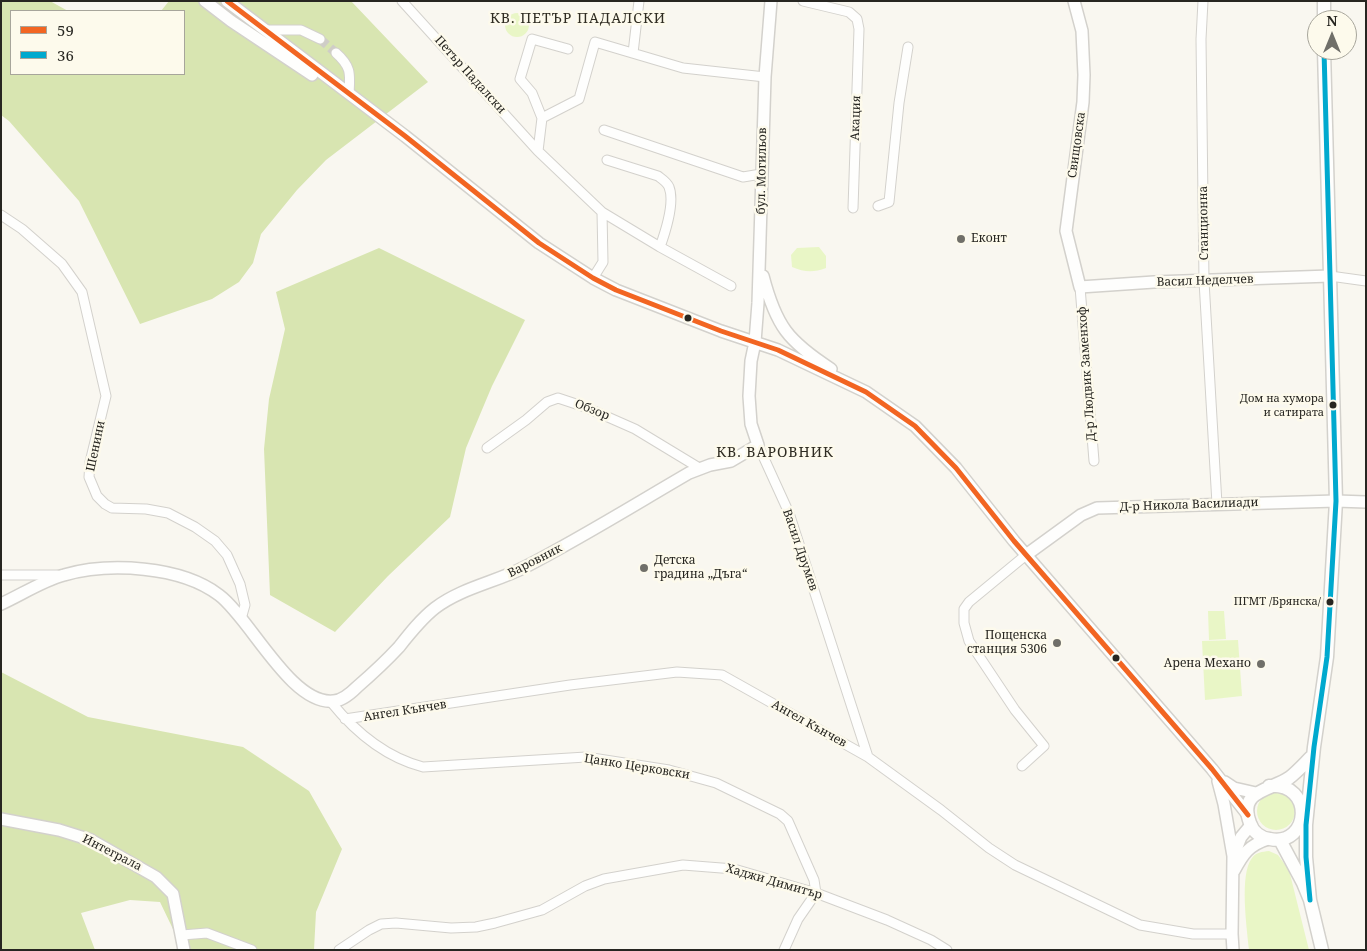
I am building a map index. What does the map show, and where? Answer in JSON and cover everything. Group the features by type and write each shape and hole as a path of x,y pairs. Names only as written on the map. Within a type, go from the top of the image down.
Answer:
{"main road":[{"path":"1303,883 1300,824 1327,657 1336,501 1324,60"},
{"path":"1300,824 1292,834 1274,839 1261,836 1249,820 1250,803 1256,793 1289,778 1313,752"},
{"path":"1313,752 1306,825 1306,857 1310,900 1322,950"},
{"path":"1269,786 1288,789 1297,797 1302,809"},
{"path":"1274,839 1303,883 1310,900"}],"street":[{"path":"205,1 231,22 405,136"},
{"path":"227,1 405,136 539,243 593,278 616,290 721,331 778,350 866,392"},
{"name":"Петър Падалски","path":"402,1 538,151 602,212 731,286"},
{"path":"633,53 639,1"},
{"name":"бул. Могильов","path":"755,342 758,303 765,77 771,1"},
{"name":"Акация","path":"803,1 849,12 857,19 859,29 853,208"},
{"name":"Свищовска","path":"1074,1 1082,30 1084,84 1066,231 1080,287"},
{"name":"Станционна","path":"1203,1 1201,39 1204,281 1217,504"},
{"path":"264,30 300,30 320,39"},
{"path":"538,151 542,118 532,92 520,80 532,39 568,49"},
{"path":"542,118 579,99 596,42 683,68 765,77"},
{"path":"878,206 889,202 899,103 908,47"},
{"path":"336,53 342,58 350,73 349,94"},
{"path":"604,130 743,177 761,174"},
{"path":"607,160 658,176 670,188 671,198 667,226 660,247"},
{"path":"593,278 603,262 602,212"},
{"name":"Шенини","path":"1,215 22,229 62,264 82,292 106,396 90,462 89,477 97,496 112,508 146,509 168,513 195,527 215,542 227,555 240,584 245,605 241,619"},
{"path":"759,264 772,309 788,335 805,352 895,411 932,442 956,468 1026,555 1216,775 1249,820 1233,857"},
{"path":"1330,276 1366,281"},
{"name":"Васил Неделчев","path":"1080,287 1154,282 1330,276"},
{"name":"Д-р Людвик Заменхоф","path":"1080,287 1094,461"},
{"name":"Васил Друмев","path":"755,342 751,361 749,396 751,424 758,445 789,513 868,757"},
{"name":"Обзор","path":"487,448 526,420 547,402 558,398 586,407 635,428 701,469"},
{"name":"Варовник","path":"331,702 338,701 347,696 372,674 422,620 440,604 523,568 689,473 710,465 726,463 758,445"},
{"name":"Д-р Никола Василиади","path":"1026,555 1081,515 1098,508 1336,501 1366,502"},
{"path":"1022,766 1044,746 1016,710 969,640 964,623 964,609 969,602 1026,555"},
{"path":"1,604 62,575 83,570 116,568 159,571 194,581 218,593 232,607 295,683 315,698 331,702"},
{"path":"1,575 62,575"},
{"name":"Ангел Кънчев","path":"345,719 570,685 677,672 722,675 868,757 1015,865 1140,925 1193,934 1232,934"},
{"name":"Цанко Церковски","path":"331,702 361,735 409,764 424,767 586,758 669,770 716,783 780,814 788,821 793,828 814,880 816,893"},
{"path":"1216,775 1234,788 1256,793"},
{"path":"1216,775 1224,804 1233,857 1233,950"},
{"name":"Интеграла","path":"1,819 59,830 91,840 156,877 173,894 184,950"},
{"path":"1233,873 1240,860 1252,846 1274,839"},
{"name":"Хаджи Димитър","path":"339,950 381,924 396,923 452,928 495,923 542,910 585,886 604,879 683,865 734,869 816,893 887,920 933,946 947,950"},
{"path":"784,950 798,918 816,893"},
{"path":"182,935 207,933 251,949"},
{"path":"240,950 251,949"}],"green space":[{"path":"1,1 50,1 66,10 10,10 10,75 185,75 185,10 162,10 169,1 351,1 428,82 326,160 297,190 261,234 253,263 239,282 212,299 140,324 79,201 9,121 1,115"},
{"path":"517,13 526,16 529,25 526,34 517,37 508,34 505,25 508,16"},
{"path":"819,247 826,256 826,268 809,271 792,267 791,255 797,248"},
{"path":"379,248 525,320 492,386 466,448 450,517 388,576 335,632 270,595 264,449 269,399 285,329 276,292"},
{"path":"1208,611 1224,611 1226,639 1209,640"},
{"path":"1238,640 1242,696 1205,700 1202,641"},
{"path":"1,672 88,717 243,747 309,791 342,849 316,912 314,950 183,950 160,902 130,900 81,913 95,950 1,950"},
{"path":"1276,792 1289,798 1295,811 1289,824 1276,830 1263,824 1257,811 1263,798"},
{"path":"1269,851 1278,855 1289,870 1309,950 1249,950 1245,902 1248,866 1255,855"}],"tunnel":[{"path":"320,39 336,53"}],"transit line":[{"name":"59","path":"227,1 405,136 539,243 593,278 616,290 721,331 778,350 866,392 915,426 956,468 1014,541 1212,769 1248,815"},
{"name":"36","path":"1310,900 1306,857 1306,825 1314,747 1327,657 1336,501 1324,60"}],"place":[{"name":"Еконт","path":"961,239"},
{"name":"Дом на хумора и сатирата","path":"1333,405"},
{"name":"Детска градина „Дъга“","path":"644,568"},
{"name":"ПГМТ /Брянска/","path":"1330,602"},
{"name":"Пощенска станция 5306","path":"1057,643"},
{"name":"Арена Механо","path":"1261,664"}],"district":[{"name":"КВ. ПЕТЪР ПАДАЛСКИ","path":"578,19"},
{"name":"КВ. ВАРОВНИК","path":"775,453"}]}
